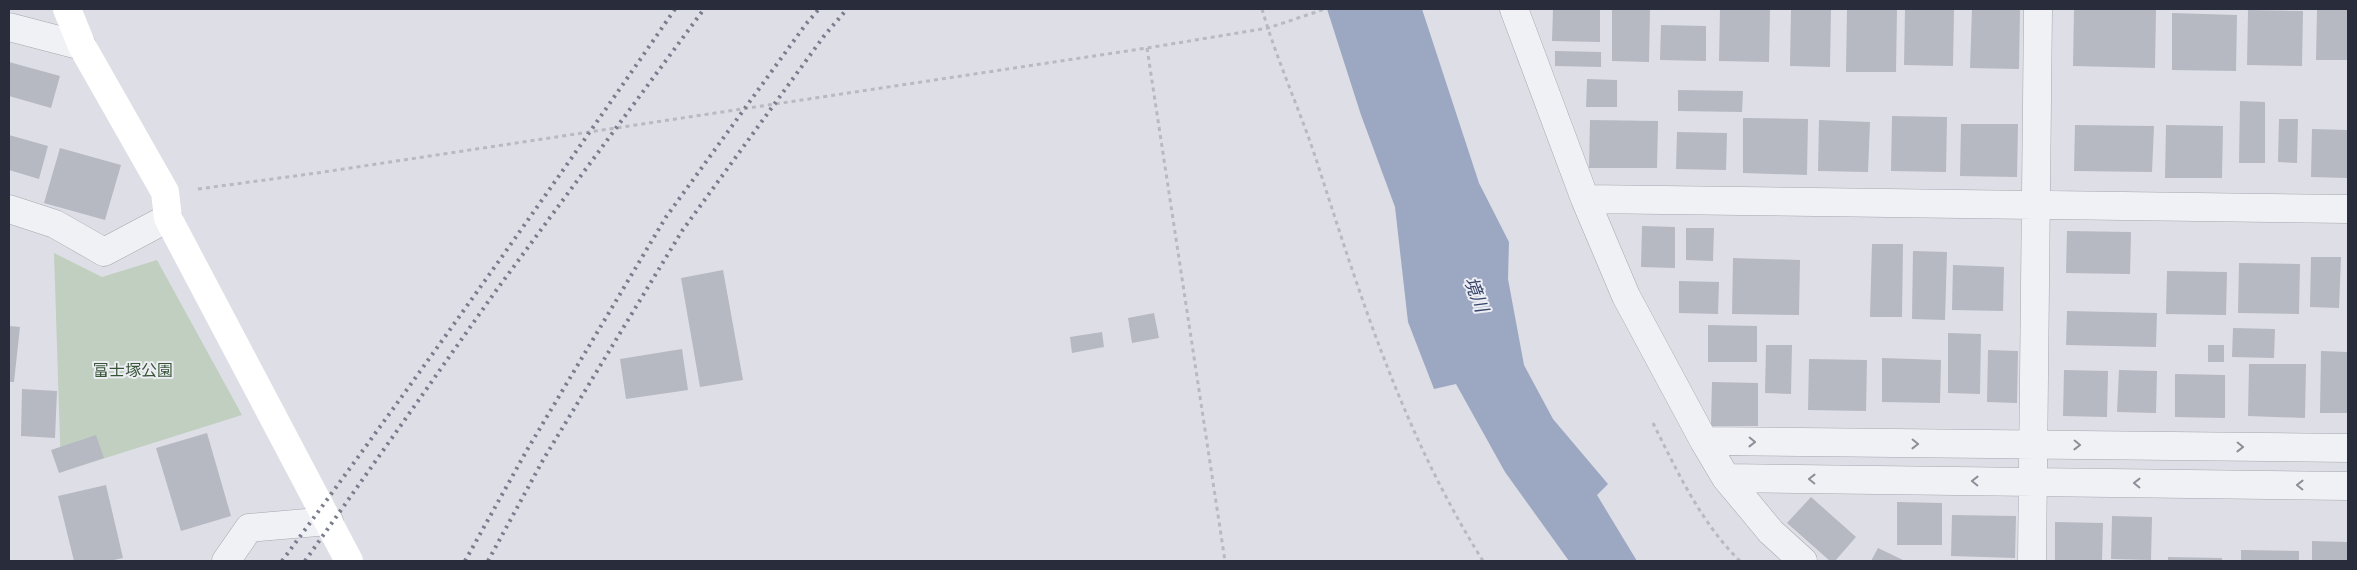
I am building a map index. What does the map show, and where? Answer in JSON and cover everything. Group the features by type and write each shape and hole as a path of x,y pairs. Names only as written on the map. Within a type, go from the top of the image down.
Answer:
{"street":[{"path":"67,9 82,46 349,561"},
{"path":"1514,9 1585,199 1626,296 1726,478 1770,532 1803,561"},
{"path":"2032,561 2038,9"},
{"path":"9,26 82,46"},
{"path":"1585,199 2348,209"},
{"path":"9,208 55,224 104,252 166,205"},
{"path":"1704,441 2348,448"},
{"path":"1726,478 2348,486"},
{"path":"226,561 249,528 329,521"}],"path":[{"path":"1262,9 1316,159 1375,340 1411,426 1460,523 1484,561"},
{"path":"166,205 318,173 1147,48 1268,28 1287,20 1325,9"},
{"path":"1147,48 1225,561"}],"green space":[{"name":"富士塚公園","path":"54,253 102,277 157,260 242,415 61,472"}],"water":[{"name":"境川","path":"1327,9 1422,9 1479,183 1509,242 1508,279 1524,365 1553,419 1608,484 1597,495 1637,561 1569,561 1505,472 1456,384 1434,389 1408,322 1395,207 1361,115"}],"building":[{"path":"1553,9 1600,9 1600,42 1552,41"},
{"path":"1612,9 1650,9 1649,62 1612,61"},
{"path":"1720,9 1770,9 1769,62 1719,61"},
{"path":"1791,9 1831,9 1830,67 1790,66"},
{"path":"1847,9 1897,9 1896,72 1846,72"},
{"path":"1905,9 1954,9 1953,66 1904,65"},
{"path":"1972,9 2020,9 2019,69 1970,68"},
{"path":"2074,9 2156,9 2155,68 2073,66"},
{"path":"2317,9 2348,10 2348,60 2316,60"},
{"path":"2248,10 2303,11 2302,66 2247,65"},
{"path":"2172,13 2237,15 2236,71 2172,70"},
{"path":"1661,25 1706,26 1706,61 1660,60"},
{"path":"1555,51 1601,52 1601,67 1555,66"},
{"path":"9,62 60,76 51,108 9,96"},
{"path":"1587,79 1617,80 1617,107 1586,107"},
{"path":"1678,90 1743,91 1742,112 1678,111"},
{"path":"2240,101 2265,102 2265,163 2239,163"},
{"path":"1892,116 1947,117 1946,172 1891,171"},
{"path":"1743,118 1808,119 1807,175 1743,173"},
{"path":"2279,119 2298,119 2297,163 2278,162"},
{"path":"1590,120 1658,121 1657,168 1589,168"},
{"path":"1819,120 1870,122 1868,172 1818,171"},
{"path":"1961,124 2018,124 2017,177 1960,176"},
{"path":"2075,125 2154,126 2152,172 2074,171"},
{"path":"2166,125 2223,126 2222,178 2165,178"},
{"path":"2312,129 2348,130 2348,178 2311,177"},
{"path":"1677,132 1727,133 1726,170 1676,169"},
{"path":"9,135 48,146 39,179 9,170"},
{"path":"60,148 121,165 105,220 44,203"},
{"path":"1642,226 1675,227 1675,268 1641,267"},
{"path":"1686,228 1714,228 1713,261 1686,260"},
{"path":"2067,231 2131,232 2130,274 2066,273"},
{"path":"1872,244 1903,244 1902,317 1870,317"},
{"path":"1913,251 1947,252 1945,320 1912,319"},
{"path":"2311,257 2341,257 2339,308 2310,307"},
{"path":"1733,258 1800,260 1799,315 1732,314"},
{"path":"2239,263 2300,264 2299,314 2238,313"},
{"path":"1953,265 2004,267 2003,311 1952,310"},
{"path":"723,270 743,380 700,387 681,278"},
{"path":"2167,271 2227,272 2226,315 2166,314"},
{"path":"1679,281 1719,282 1718,314 1679,313"},
{"path":"2067,311 2157,313 2156,347 2066,345"},
{"path":"1154,313 1159,338 1132,343 1128,318"},
{"path":"1708,325 1757,326 1757,362 1708,362"},
{"path":"9,326 20,327 14,382 9,382"},
{"path":"2233,328 2275,329 2274,358 2232,357"},
{"path":"1102,332 1104,347 1072,353 1070,337"},
{"path":"1948,333 1981,334 1980,394 1948,393"},
{"path":"1766,345 1792,345 1791,394 1765,393"},
{"path":"2208,345 2224,345 2224,362 2208,362"},
{"path":"682,349 688,390 626,399 620,359"},
{"path":"1988,350 2018,351 2017,403 1987,402"},
{"path":"2321,351 2348,352 2348,413 2320,413"},
{"path":"1882,358 1941,360 1940,403 1882,402"},
{"path":"1809,359 1867,360 1866,411 1808,410"},
{"path":"2249,364 2306,364 2305,418 2248,416"},
{"path":"2064,370 2108,371 2107,417 2063,416"},
{"path":"2119,370 2157,371 2156,413 2117,412"},
{"path":"2175,374 2225,375 2225,418 2175,417"},
{"path":"1712,382 1758,383 1758,426 1711,426"},
{"path":"22,389 57,391 55,438 21,436"},
{"path":"207,433 231,516 181,531 156,448"},
{"path":"96,435 104,458 59,473 51,450"},
{"path":"106,485 123,558 109,561 74,561 58,496"},
{"path":"1811,497 1856,537 1835,561 1830,561 1787,523"},
{"path":"1897,502 1942,503 1942,545 1897,545"},
{"path":"1952,515 2016,516 2015,558 1951,556"},
{"path":"2112,516 2152,517 2151,560 2111,559"},
{"path":"2055,522 2103,523 2102,561 2055,561"},
{"path":"2312,541 2348,542 2348,561 2312,561"},
{"path":"1878,548 1905,561 1871,561"},
{"path":"2241,550 2299,551 2299,561 2241,561"},
{"path":"2168,557 2222,558 2222,561 2168,561"}],"railway":[{"path":"282,561 481,286 675,9"},
{"path":"305,561 495,292 704,9"},
{"path":"465,561 527,450 666,217 806,24 819,9"},
{"path":"488,561 543,460 682,231 824,36 847,9"}]}
